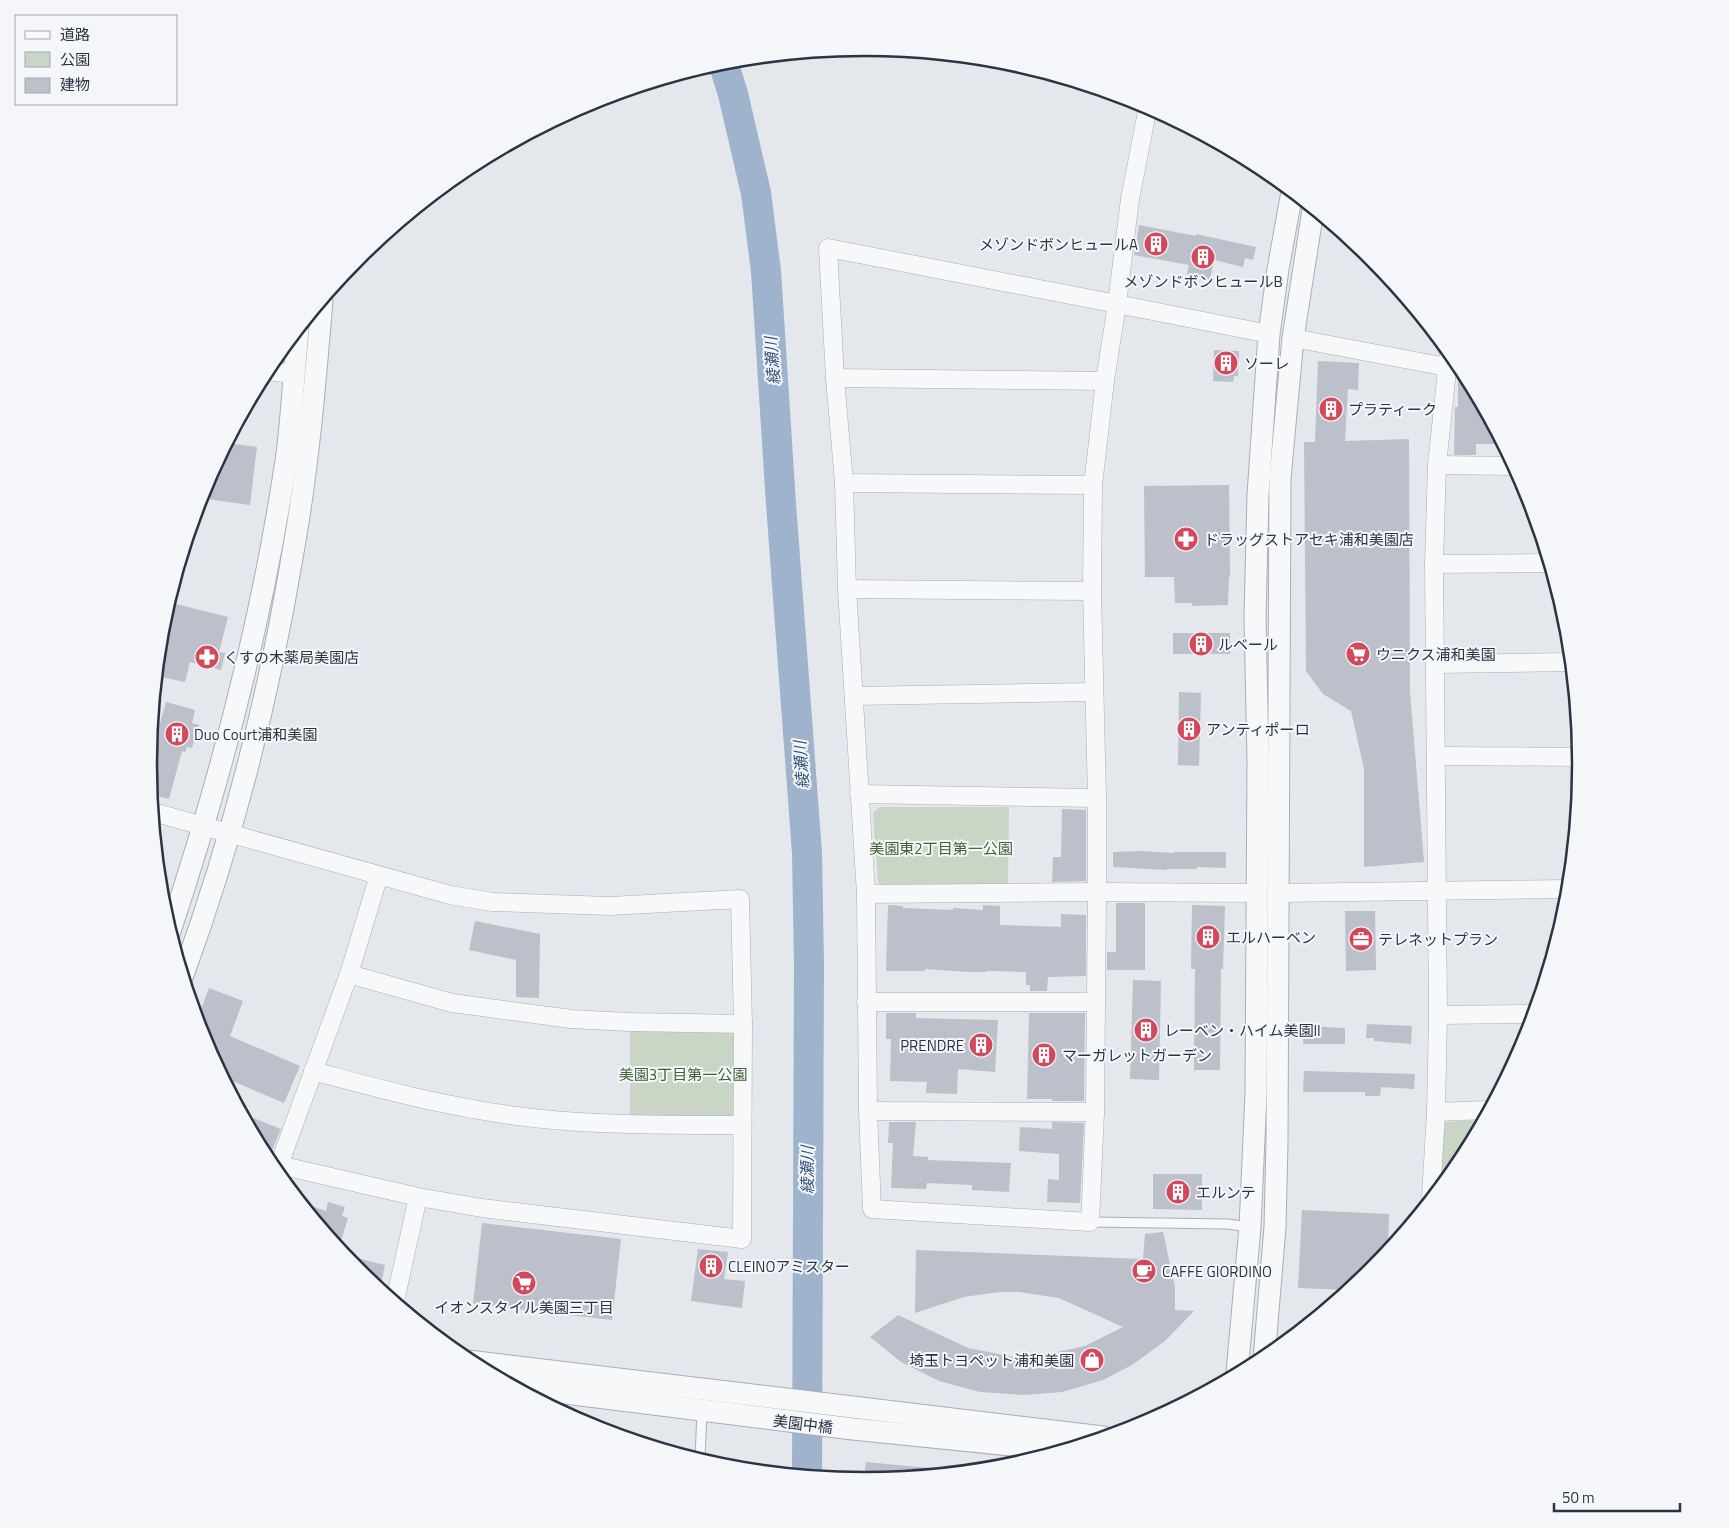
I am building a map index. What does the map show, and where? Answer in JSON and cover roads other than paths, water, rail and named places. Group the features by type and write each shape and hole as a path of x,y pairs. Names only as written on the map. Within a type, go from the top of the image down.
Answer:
{"street":[{"path":"1146,115 1130,199 1117,304 1105,381 1093,485 1092,591 1097,798 1097,892 1096,1112 1090,1222 872,1209 868,1111 866,894 847,589 844,483 835,378 828,248 1117,304 1269,334"},
{"path":"1238,1365 1250,1226 1256,1094 1258,759 1256,590 1258,495 1269,334 1291,200"},
{"path":"1265,1347 1275,1227 1279,893 1280,478 1293,338 1313,217"},
{"path":"187,966 241,797 276,649 294,551 307,454 321,311"},
{"path":"1293,338 1446,361"},
{"path":"174,918 224,755 252,642 270,558 287,453 297,342"},
{"path":"1433,1186 1438,1015 1434,564 1436,465 1451,368"},
{"path":"275,372 294,374"},
{"path":"835,378 1105,381"},
{"path":"1436,465 1506,466"},
{"path":"844,483 1093,485"},
{"path":"1434,564 1543,563"},
{"path":"847,589 1092,591"},
{"path":"1436,664 1564,662"},
{"path":"854,696 1093,692"},
{"path":"1436,756 1572,757"},
{"path":"860,794 1097,798"},
{"path":"158,813 450,895 492,902 610,906 740,899 742,1238 482,1208 418,1197 282,1166"},
{"path":"280,1163 349,974 379,875"},
{"path":"1279,893 1561,890"},
{"path":"866,894 1257,893"},
{"path":"349,974 452,1003 570,1019 742,1024"},
{"path":"866,1002 1096,1002"},
{"path":"1438,1015 1526,1014"},
{"path":"314,1071 412,1097 474,1110 547,1119 628,1125 742,1125"},
{"path":"1436,1112 1481,1110"},
{"path":"868,1111 1096,1112"},
{"path":"396,1295 418,1197"},
{"name":"美園中橋","path":"489,1364 1088,1435"},
{"name":"美園中橋","path":"533,1389 753,1418 1045,1449"}],"lane":[{"path":"1090,1222 1250,1226"},
{"path":"700,1452 702,1411"}],"waterway":[{"name":"綾瀬川","path":"726,70 756,193 766,271 807,853 809,964 807,1469"}],"place":[{"name":"メゾンドボンヒュールA","path":"1156,244"},
{"name":"メゾンドボンヒュールB","path":"1203,257"},
{"name":"ソーレ","path":"1226,363"},
{"name":"プラティーク","path":"1331,409"},
{"name":"ドラッグストアセキ浦和美園店","path":"1186,539"},
{"name":"ルベール","path":"1201,644"},
{"name":"ウニクス浦和美園","path":"1358,654"},
{"name":"くすの木薬局美園店","path":"207,657"},
{"name":"アンティポーロ","path":"1189,729"},
{"name":"Duo Court浦和美園","path":"177,734"},
{"name":"エルハーベン","path":"1208,937"},
{"name":"テレネットプラン","path":"1361,939"},
{"name":"レーベン・ハイム美園II","path":"1146,1030"},
{"name":"PRENDRE","path":"981,1045"},
{"name":"マーガレットガーデン","path":"1044,1055"},
{"name":"エルンテ","path":"1178,1192"},
{"name":"CLEINOアミスター","path":"711,1266"},
{"name":"CAFFE GIORDINO","path":"1144,1271"},
{"name":"イオンスタイル美園三丁目","path":"524,1283"},
{"name":"埼玉トヨペット浦和美園","path":"1092,1360"}],"park label":[{"name":"美園東2丁目第一公園","path":"941,848"},
{"name":"美園3丁目第一公園","path":"683,1074"}]}
